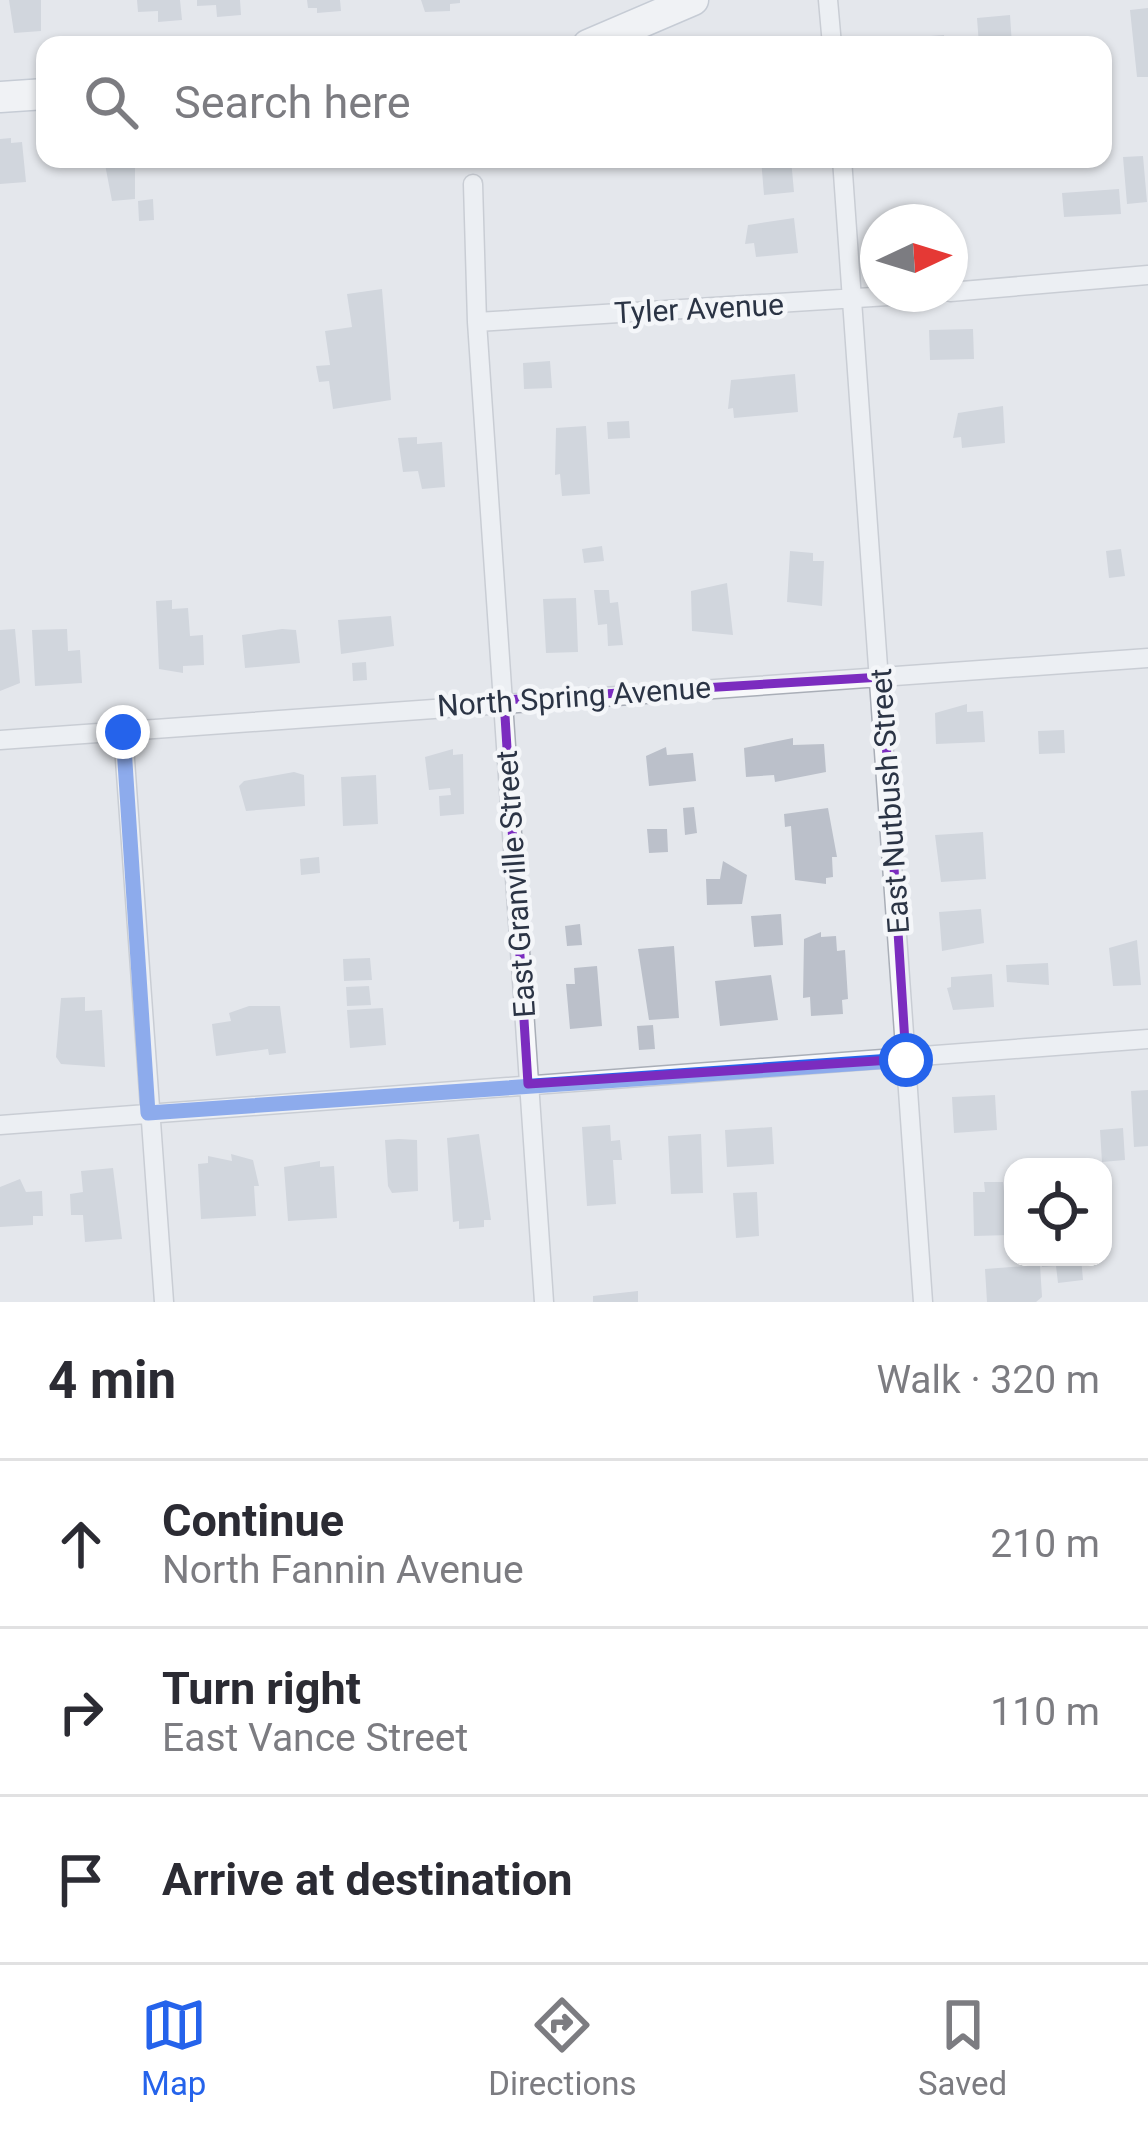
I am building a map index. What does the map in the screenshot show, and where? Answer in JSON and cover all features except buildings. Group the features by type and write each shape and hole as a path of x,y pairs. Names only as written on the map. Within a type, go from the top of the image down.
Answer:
{"main road":[{"path":"609,36 693,0"},
{"path":"0,97 36,95"}],"street":[{"path":"828,0 831,36"},
{"name":"East Nutbush Street","path":"843,168 882,677 922,1302"},
{"name":"East Granville Street","path":"473,184 477,322 544,1302"},
{"path":"968,290 1148,275"},
{"name":"Tyler Avenue","path":"477,322 860,298"},
{"name":"North Spring Avenue","path":"0,740 504,700 1148,658"},
{"path":"123,732 164,1302"},
{"path":"0,1125 1148,1039"}],"highlighted area":[{"path":"882,677 906,1059 528,1084 504,700"}],"route":[{"path":"123,732 148,1113 906,1060"}]}
